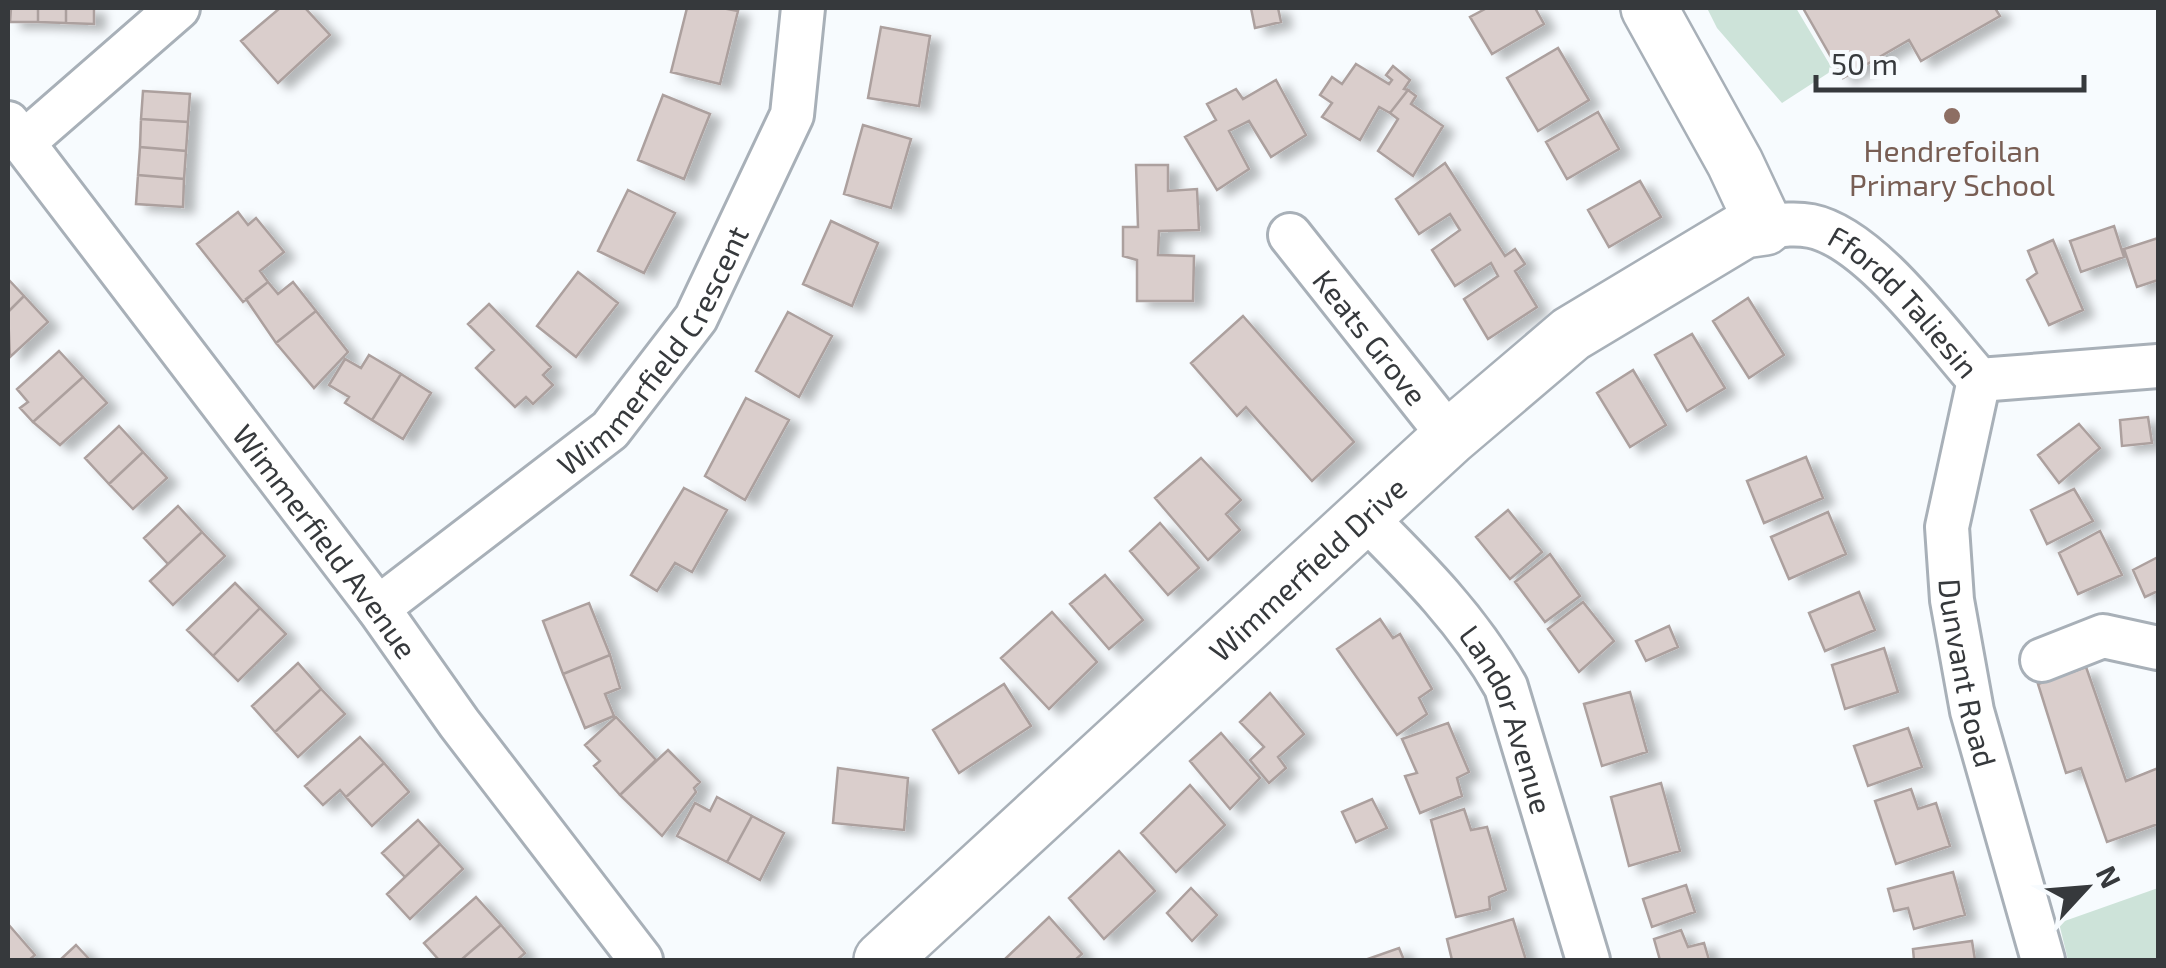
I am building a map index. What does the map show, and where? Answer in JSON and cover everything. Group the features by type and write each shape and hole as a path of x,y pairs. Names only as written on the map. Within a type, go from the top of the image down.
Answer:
{"street":[{"path":"16,132 178,8"},
{"name":"Wimmerfield Crescent","path":"378,608 610,430 696,318 792,115 803,8"},
{"path":"1650,8 1735,162 1765,227"},
{"name":"Wimmerfield Avenue","path":"16,132 642,960"},
{"name":"Ffordd Taliesin","path":"1765,227 1815,226 1868,256 1979,380 2158,366"},
{"name":"Wimmerfield Drive","path":"882,960 1450,437 1571,334 1744,230 1765,227"},
{"name":"Keats Grove","path":"1290,235 1450,437"},
{"name":"Dunvant Road","path":"1979,380 1947,527 1952,600 1972,711 2043,960"},
{"name":"Landor Avenue","path":"1365,517 1434,585 1485,649 1506,687 1588,960"},
{"path":"2042,660 2103,636 2158,648"}],"green space":[{"path":"1707,8 1796,8 1833,70 1782,103 1717,28"},
{"path":"2158,888 2158,960 2068,960 2059,923"}],"building":[{"path":"11,8 38,8 38,22 10,22"},
{"path":"38,8 66,8 66,23 38,22"},
{"path":"66,8 94,8 94,24 66,23"},
{"path":"280,8 305,8 330,35 278,83 241,41"},
{"path":"687,8 738,11 720,84 671,72"},
{"path":"1251,8 1278,8 1281,22 1255,28"},
{"path":"1487,8 1535,8 1544,24 1492,54 1470,17"},
{"path":"1803,8 1995,8 2000,16 1921,61 1909,40 1843,78"},
{"path":"881,27 930,36 919,106 868,98"},
{"path":"1558,48 1589,100 1538,131 1507,78"},
{"path":"1356,64 1389,84 1392,80 1386,75 1393,66 1410,80 1404,89 1408,90 1390,113 1379,107 1360,140 1322,117 1332,103 1320,95 1332,77 1342,84"},
{"path":"1276,80 1306,135 1271,157 1249,121 1229,131 1249,169 1217,190 1185,137 1216,120 1207,104 1236,89 1243,99"},
{"path":"1408,90 1416,96 1411,104 1443,126 1413,176 1378,151 1398,119 1390,113"},
{"path":"143,91 190,94 188,122 141,119"},
{"path":"663,95 710,114 684,179 638,160"},
{"path":"1598,112 1619,149 1567,179 1546,142"},
{"path":"141,119 188,122 186,151 140,147"},
{"path":"863,125 911,139 891,208 844,194"},
{"path":"140,147 186,151 184,179 138,175"},
{"path":"1445,163 1505,256 1515,249 1525,264 1515,271 1537,307 1488,339 1464,299 1498,276 1491,263 1455,286 1432,250 1460,230 1450,214 1419,234 1396,199"},
{"path":"1136,165 1168,165 1168,191 1197,189 1199,230 1159,231 1158,255 1194,256 1193,301 1137,301 1137,260 1123,256 1123,227 1138,227"},
{"path":"138,175 184,179 183,207 136,204"},
{"path":"1640,181 1661,217 1609,247 1588,210"},
{"path":"628,190 675,213 644,273 598,251"},
{"path":"238,212 248,225 256,218 284,252 260,271 268,282 243,302 197,244"},
{"path":"831,221 878,243 852,306 803,284"},
{"path":"2114,226 2124,257 2081,272 2070,241"},
{"path":"2158,238 2158,280 2137,287 2124,249"},
{"path":"2053,240 2083,310 2049,325 2027,280 2037,273 2028,251"},
{"path":"578,272 618,303 576,357 537,326"},
{"path":"8,279 24,296 8,312"},
{"path":"268,282 278,294 293,282 316,311 276,343 246,299"},
{"path":"24,296 48,322 10,357 8,312"},
{"path":"1748,298 1784,355 1749,378 1713,321"},
{"path":"489,304 551,367 543,375 553,385 533,404 526,397 515,407 476,368 494,350 468,324"},
{"path":"316,311 348,352 314,388 276,343"},
{"path":"788,312 832,336 799,397 756,371"},
{"path":"1243,316 1354,442 1312,481 1246,407 1237,416 1191,363"},
{"path":"1692,334 1725,388 1687,411 1655,355"},
{"path":"59,351 83,377 33,422 20,408 28,402 17,389"},
{"path":"369,355 401,374 372,420 345,403 349,397 329,385 345,359 361,368"},
{"path":"1633,370 1666,425 1630,447 1597,393"},
{"path":"401,374 431,393 403,439 372,420"},
{"path":"83,377 107,403 60,445 33,422"},
{"path":"746,398 789,420 745,500 705,476"},
{"path":"2148,417 2152,443 2122,446 2120,420"},
{"path":"2079,424 2100,448 2059,483 2038,455"},
{"path":"119,426 143,452 109,484 85,458"},
{"path":"143,452 167,478 133,509 109,484"},
{"path":"1806,457 1823,498 1764,523 1747,481"},
{"path":"1201,458 1241,500 1226,514 1240,530 1208,560 1155,498"},
{"path":"684,488 727,510 692,572 675,563 657,591 631,575"},
{"path":"2074,489 2093,521 2047,544 2031,510"},
{"path":"178,506 202,532 168,564 144,538"},
{"path":"1508,510 1542,552 1510,579 1476,537"},
{"path":"1828,512 1846,554 1789,579 1771,537"},
{"path":"1160,523 1199,568 1168,595 1130,551"},
{"path":"2100,531 2122,575 2078,594 2059,553"},
{"path":"202,532 225,556 173,605 150,581"},
{"path":"1550,554 1580,596 1545,622 1515,582"},
{"path":"2158,557 2158,591 2145,597 2133,570"},
{"path":"1105,575 1143,620 1109,649 1070,604"},
{"path":"235,583 260,608 213,656 187,630"},
{"path":"1859,592 1875,630 1825,651 1809,613"},
{"path":"1583,602 1614,641 1579,672 1548,629"},
{"path":"589,603 610,655 563,674 543,621"},
{"path":"260,608 286,634 238,681 213,656"},
{"path":"1052,612 1097,662 1049,709 1001,658"},
{"path":"1380,619 1393,638 1400,634 1432,689 1419,698 1427,714 1397,735 1337,649"},
{"path":"1669,626 1678,647 1646,661 1636,641"},
{"path":"1884,648 1898,692 1845,709 1832,665"},
{"path":"610,655 620,688 605,694 614,716 585,728 563,674"},
{"path":"298,663 321,689 275,732 252,706"},
{"path":"2086,667 2126,781 2158,768 2158,824 2107,842 2081,768 2066,773 2038,684"},
{"path":"1004,684 1031,726 959,773 933,730"},
{"path":"321,689 345,714 298,757 275,732"},
{"path":"1630,692 1647,752 1602,766 1584,704"},
{"path":"1270,693 1304,734 1278,757 1286,768 1269,783 1250,760 1264,747 1240,722"},
{"path":"616,717 656,760 620,795 594,766 600,761 585,745"},
{"path":"1448,723 1469,772 1457,778 1462,796 1420,813 1405,776 1417,773 1402,739"},
{"path":"1908,728 1922,767 1868,786 1854,746"},
{"path":"1221,733 1260,778 1230,809 1190,761"},
{"path":"360,737 384,763 346,797 340,790 323,805 305,786"},
{"path":"668,750 700,782 662,836 620,795"},
{"path":"384,763 409,792 372,826 346,797"},
{"path":"838,768 908,778 904,830 833,823"},
{"path":"1661,783 1680,851 1629,866 1611,797"},
{"path":"1190,785 1225,825 1176,872 1141,833"},
{"path":"1911,789 1918,809 1936,803 1950,846 1896,864 1875,801"},
{"path":"717,797 752,816 727,862 677,836 695,803 710,811"},
{"path":"1372,799 1387,828 1356,842 1342,812"},
{"path":"1464,809 1471,830 1487,827 1506,890 1489,897 1490,909 1456,917 1431,820"},
{"path":"752,816 784,833 760,880 727,862"},
{"path":"418,820 440,844 405,877 382,853"},
{"path":"440,844 463,869 410,919 387,894"},
{"path":"1119,851 1155,891 1104,939 1069,898"},
{"path":"1953,872 1965,915 1914,929 1908,908 1894,911 1888,889"},
{"path":"1686,885 1695,912 1652,927 1643,899"},
{"path":"1191,888 1217,915 1192,941 1167,913"},
{"path":"476,897 501,925 461,960 439,960 424,943"},
{"path":"1049,917 1082,954 1075,960 1004,960"},
{"path":"1513,919 1526,960 1452,960 1447,939"},
{"path":"8,924 35,955 29,960 8,960"},
{"path":"501,925 525,953 517,960 461,960"},
{"path":"1681,930 1688,947 1704,943 1709,960 1660,960 1654,939"},
{"path":"1972,941 1975,960 1914,960 1913,949"},
{"path":"76,945 90,960 60,960"},
{"path":"1399,948 1404,960 1365,960"}],"place":[{"name":"Hendrefoilan Primary School","path":"1952,116"}]}
